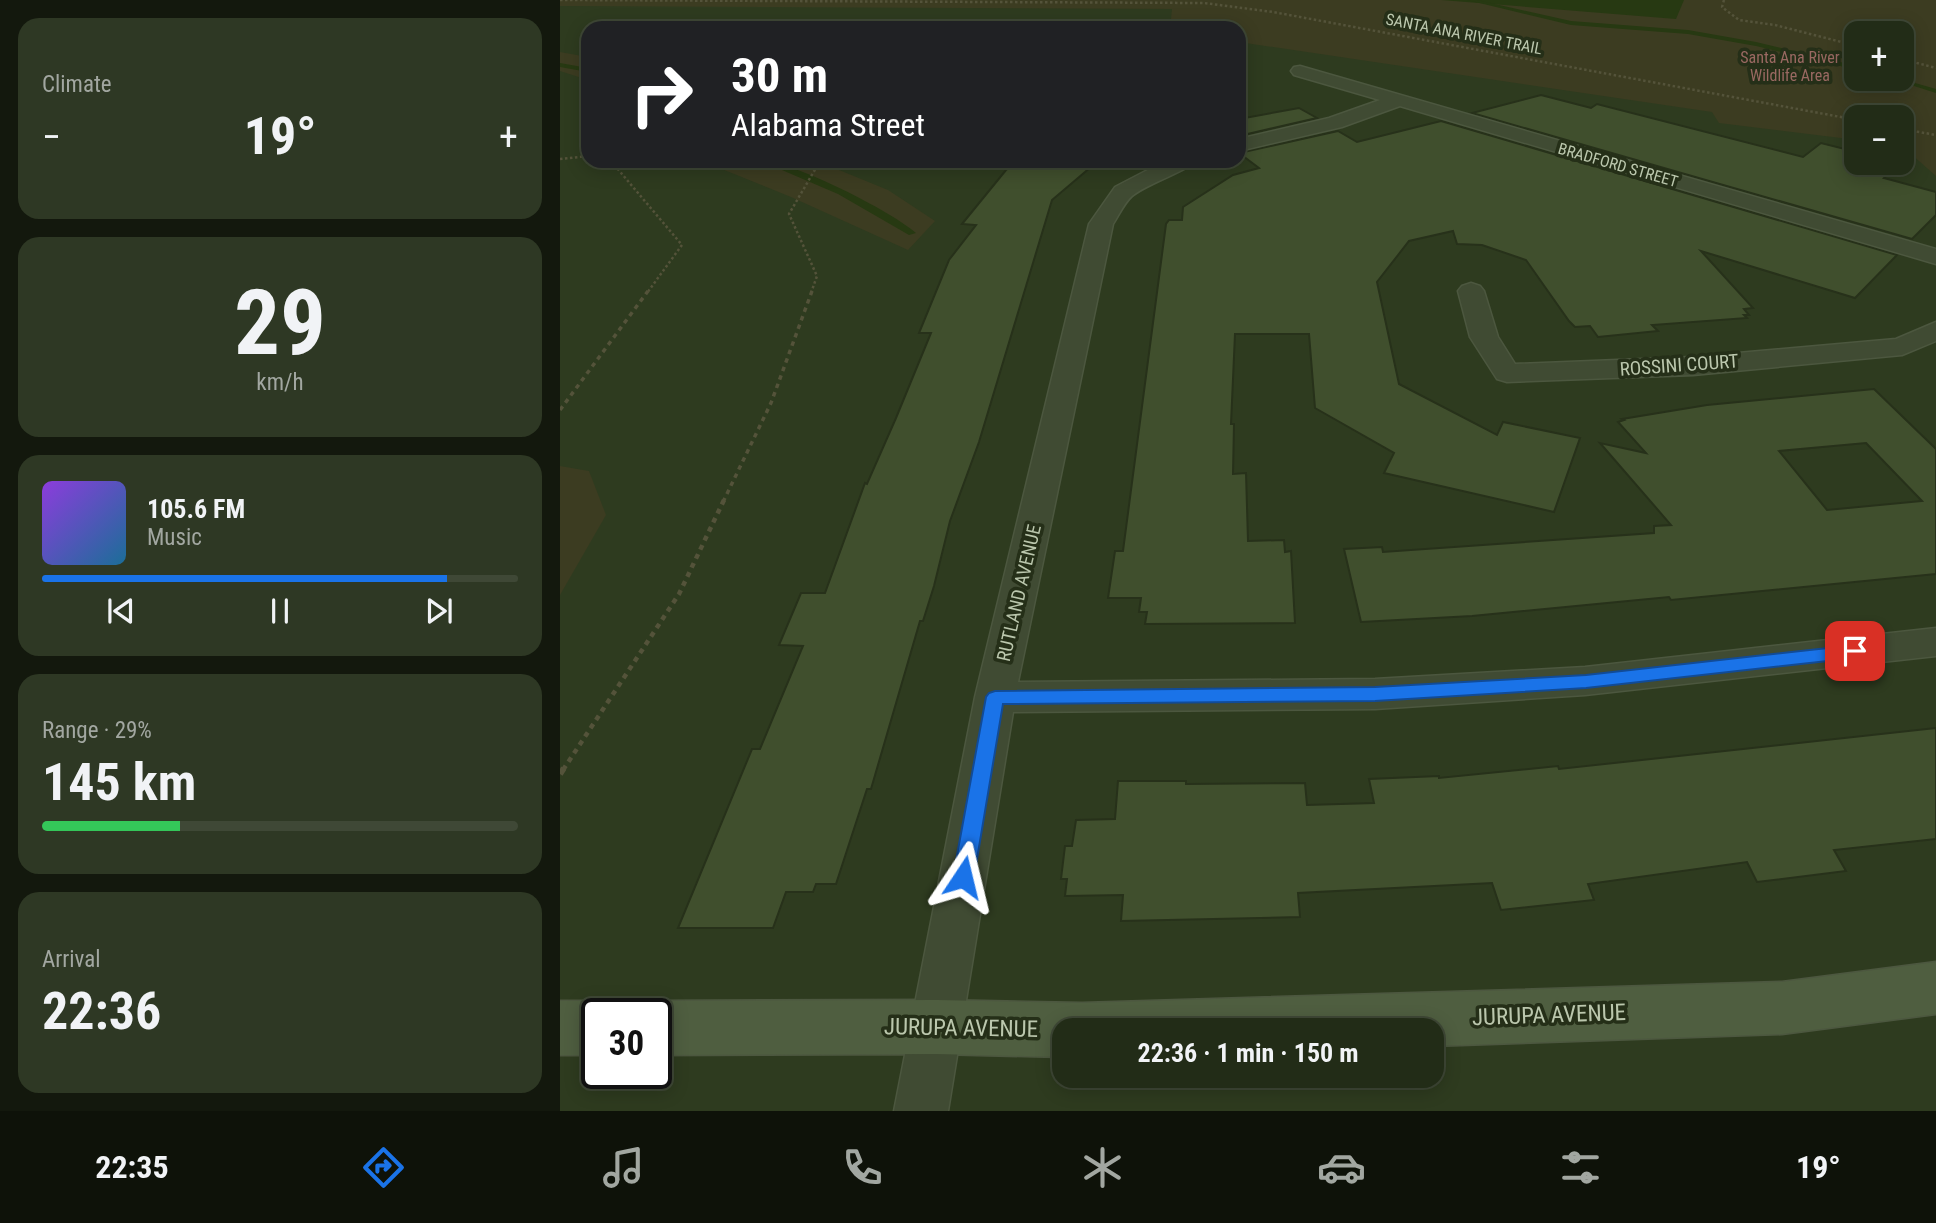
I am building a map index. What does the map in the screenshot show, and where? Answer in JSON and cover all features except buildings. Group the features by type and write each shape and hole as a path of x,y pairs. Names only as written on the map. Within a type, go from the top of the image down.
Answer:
{"main road":[{"name":"JURUPA AVENUE","path":"672,1028 937,1027 1082,1030 1782,1008 1936,988"},
{"path":"560,1028 581,1028"}],"street":[{"name":"BRADFORD STREET","path":"1300,71 1936,257"},
{"path":"1246,143 1335,123 1396,101"},
{"name":"RUTLAND AVENUE","path":"921,1111 995,697 1101,225 1123,192 1166,168"},
{"name":"ROSSINI COURT","path":"1471,291 1484,337 1507,373 1693,366 1902,347 1936,330"},
{"path":"995,697 1375,694 1586,681 1936,642"}],"path":[{"name":"SANTA ANA RIVER TRAIL","path":"560,0 1204,3 1273,12 1844,118"},
{"path":"1094,0 1104,1"},
{"path":"1724,0 1723,7 1739,20 1775,25 1844,43"},
{"path":"1914,62 1936,68"},
{"path":"1914,131 1936,135"},
{"path":"560,159 581,157"},
{"path":"560,410 682,244 617,168"},
{"path":"560,774 679,594 771,403 817,276 789,214 816,168"}],"green space":[{"name":"Santa Ana River Wildlife Area","path":"560,0 1936,0 1936,176 1914,157 1914,105 1844,105 1844,138 1719,123 1712,112 1246,43 1246,21 1171,21 1172,9 560,6"},
{"path":"560,52 581,56 581,78 560,71"},
{"path":"719,168 834,168 888,190 935,221 908,250"},
{"path":"560,466 589,471 606,515 560,595"}],"shaded area":[{"path":"1441,0 1684,0 1676,19"}],"waterway":[{"path":"1470,0 1571,23 1688,32 1756,44 1844,65"},
{"path":"560,65 581,69"},
{"path":"1914,85 1936,91"},
{"path":"784,168 841,192 912,233"}],"route":[{"path":"963,877 995,697 1375,694 1586,681 1855,651"}]}
